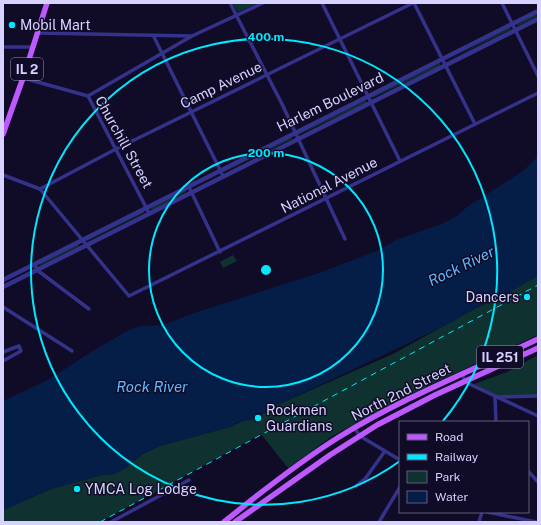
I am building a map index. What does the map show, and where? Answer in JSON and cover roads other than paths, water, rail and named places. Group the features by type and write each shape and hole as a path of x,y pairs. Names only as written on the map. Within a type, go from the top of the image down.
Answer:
{"main road":[{"name":"IL 2","path":"3,134 34,47 47,3"},
{"name":"North 2nd Street","path":"224,522 282,476 354,429 462,373 538,339"},
{"name":"North 2nd Street","path":"235,522 317,464 360,436 435,395 538,348"}],"street":[{"path":"230,3 295,132 345,239"},
{"path":"88,96 192,36 263,3"},
{"path":"322,3 369,95 400,162"},
{"path":"414,3 475,124"},
{"name":"Camp Avenue","path":"40,189 116,149 414,3"},
{"path":"502,3 538,76"},
{"name":"Harlem Boulevard","path":"3,280 146,206 538,11"},
{"name":"Harlem Boulevard","path":"3,287 538,19"},
{"path":"38,33 154,37 192,36"},
{"path":"154,37 223,176"},
{"path":"3,47 34,47"},
{"name":"Churchill Street","path":"23,78 88,96 149,213"},
{"name":"National Avenue","path":"86,246 127,295 131,296 538,93"},
{"path":"3,175 40,189 86,246"},
{"path":"188,186 220,252"},
{"path":"34,265 37,270 89,309"},
{"path":"3,307 72,352"},
{"path":"3,352 19,346 21,351 3,361"},
{"path":"462,373 465,382 538,416"},
{"path":"495,396 538,396"},
{"path":"495,396 496,421"},
{"path":"354,429 360,436 399,459"},
{"path":"356,486 365,479 385,451"},
{"path":"529,472 538,482"},
{"path":"111,522 189,480"},
{"path":"380,522 399,489"},
{"path":"492,513 536,522"}],"water":[{"name":"Rock River","path":"538,156 538,276 498,299 476,308 450,323 277,405 271,412 260,413 251,420 238,422 233,426 160,446 143,454 124,469 113,475 106,474 51,489 3,510 3,401 48,380 127,331 140,326 163,325 194,313 322,272 379,250 396,240 441,224 457,216 467,207 523,171"}],"railway":[{"path":"100,522 538,285"}],"place":[{"name":"Mobil Mart","path":"12,25"},
{"name":"Dancers","path":"527,297"},
{"name":"Rockmen Guardians","path":"258,418"},
{"name":"YMCA Log Lodge","path":"77,489"}]}
